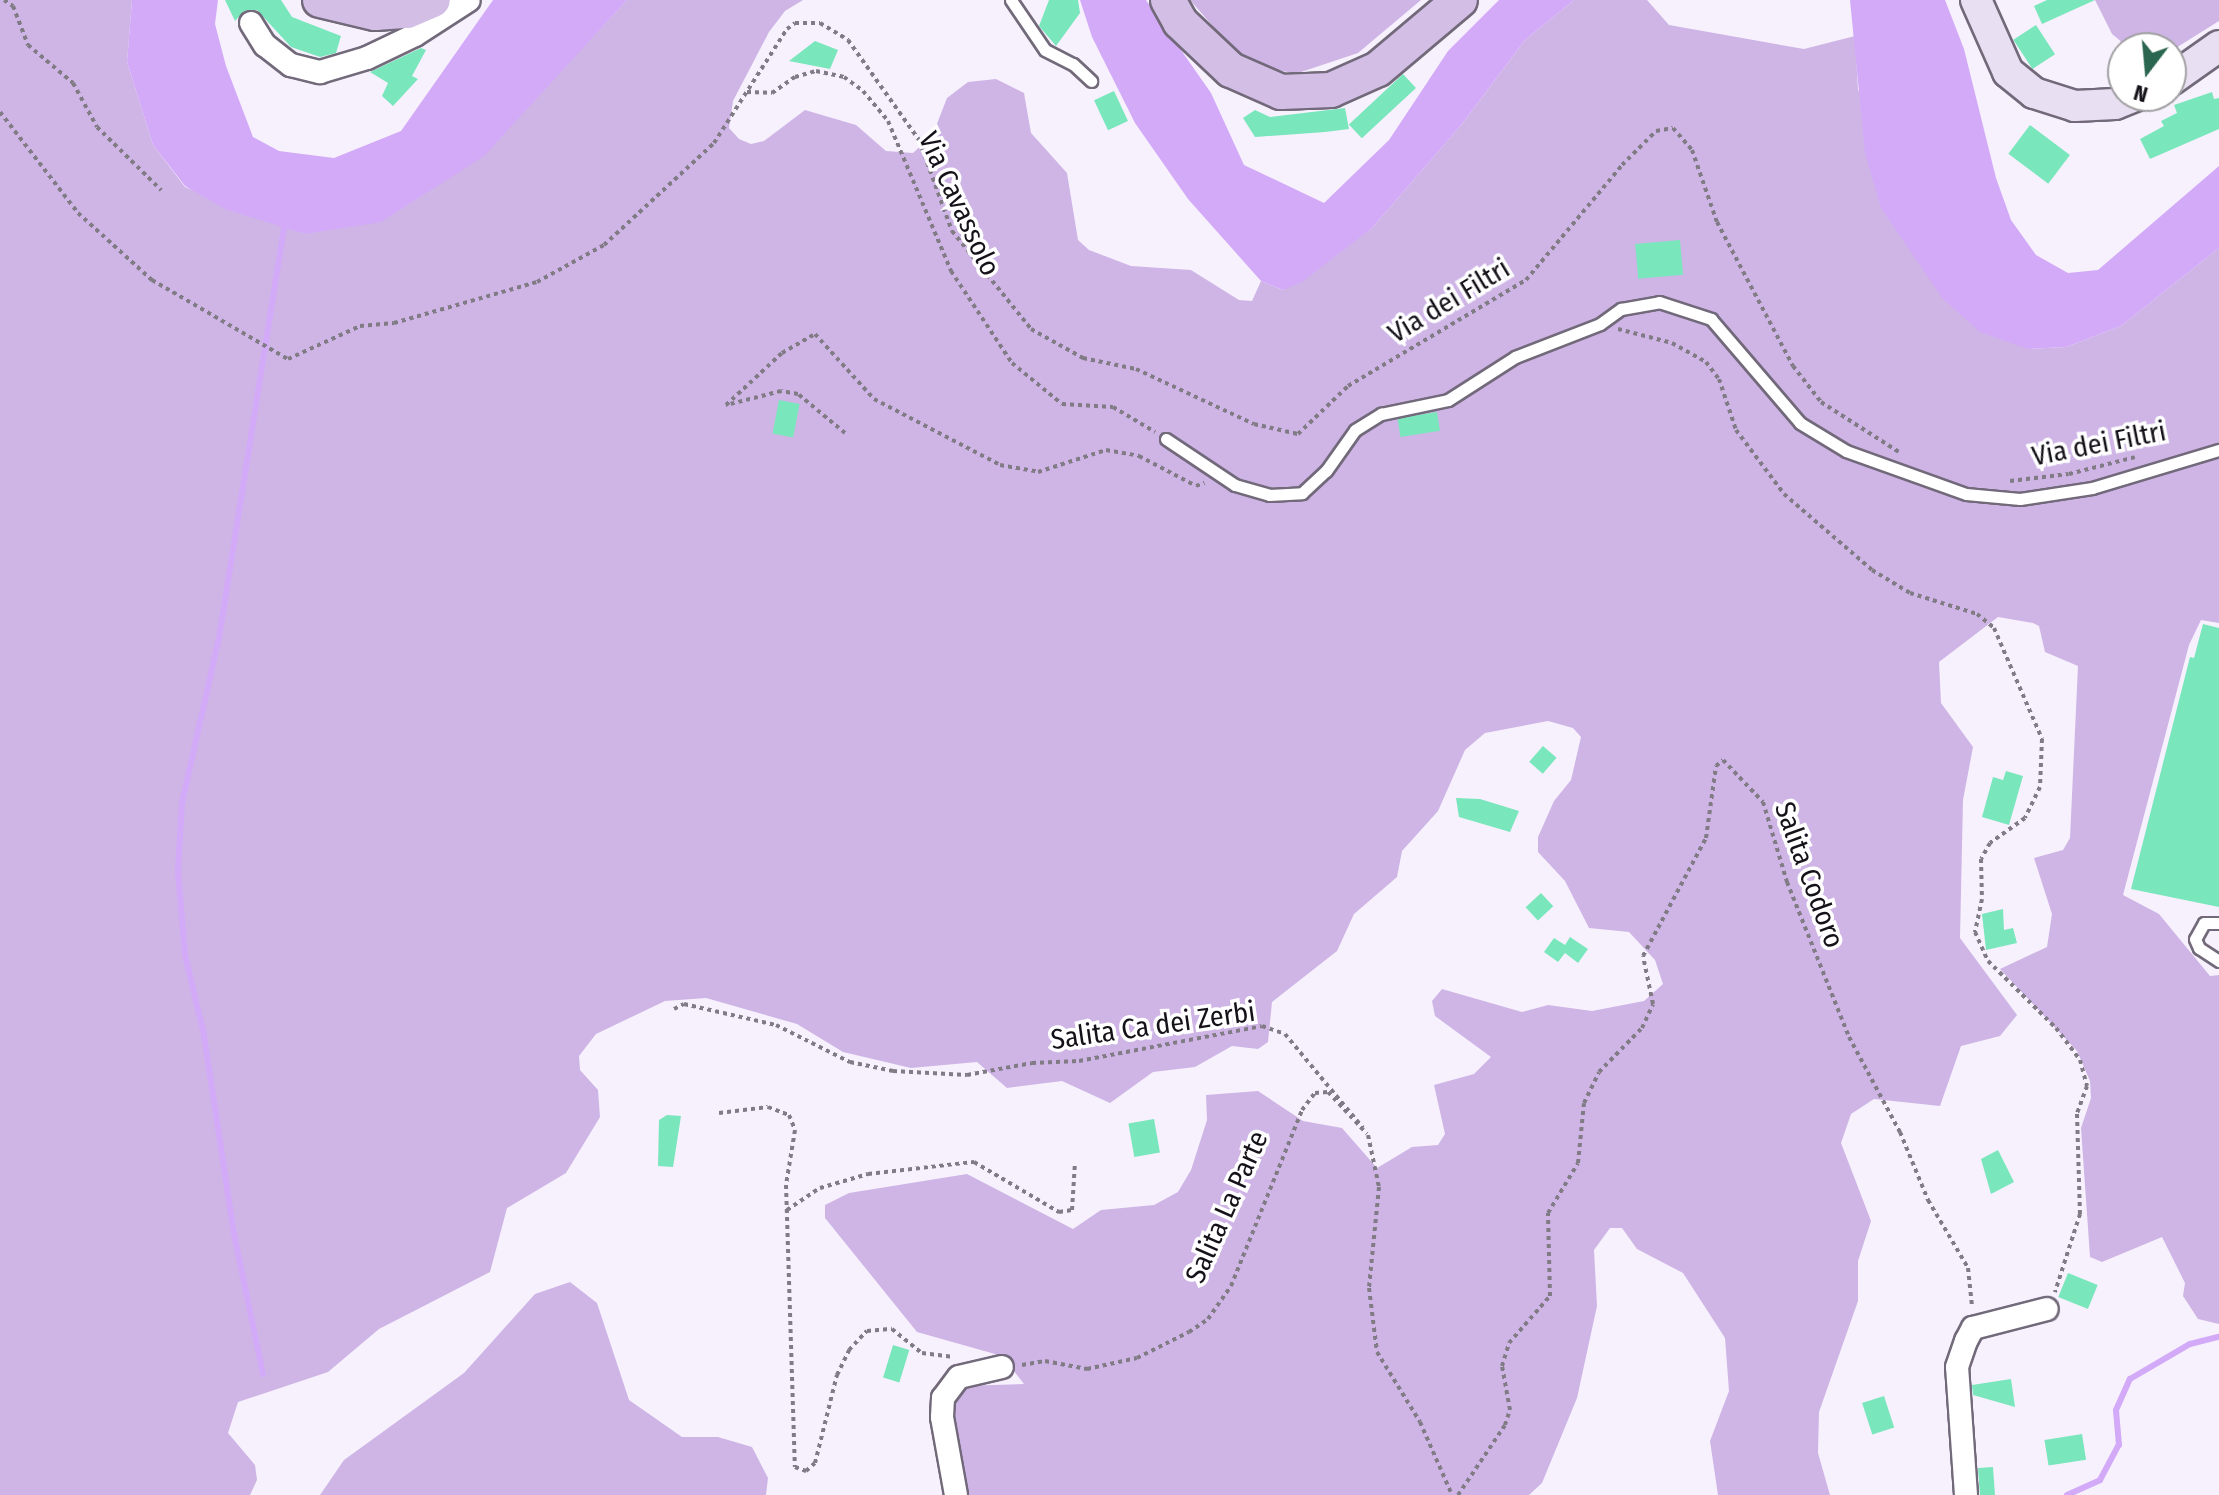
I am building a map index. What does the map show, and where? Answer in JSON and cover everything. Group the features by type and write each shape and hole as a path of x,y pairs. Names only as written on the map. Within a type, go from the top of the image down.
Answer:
{"main road":[{"path":"320,0 375,13 407,11 433,0"},
{"path":"1168,0 1180,22 1231,70 1281,92 1331,90 1378,69 1460,0"}],"street":[{"path":"251,23 265,45 291,65 320,72 403,41 469,0"},
{"path":"1976,0 2008,72 2034,93 2075,106 2107,104"},
{"path":"2187,69 2219,46"},
{"path":"1966,1495 1957,1367 1973,1328 2047,1309"},
{"path":"956,1495 942,1417 943,1398 959,1377 1002,1367"}],"lane":[{"path":"1011,0 1045,50 1073,64 1091,81"},
{"path":"1166,439 1235,485 1269,495 1302,493 1326,471 1355,430 1381,414 1448,400 1515,357 1600,324 1621,309 1659,302 1711,319 1800,423 1846,451 1966,494 2020,499 2092,488 2219,450"},
{"path":"2219,923 2204,923 2195,939 2199,948 2219,961"}],"path":[{"path":"4,0 13,6 28,45 73,83 97,127 161,190"},
{"name":"Via dei Filtri","path":"0,112 78,213 152,280 288,359 360,326 394,323 515,290 562,271 604,245 672,187 714,143 787,29 808,21 848,40 919,140 952,231 1031,329 1083,358 1136,369 1254,424 1298,434 1348,386 1526,280 1622,165 1656,131 1673,128 1692,150 1717,222 1793,366 1830,409 1905,455"},
{"name":"Via Cavassolo","path":"747,92 772,93 795,77 816,71 844,77 888,121 951,271 1012,363 1062,404 1129,412 1166,439"},
{"path":"888,121 899,112"},
{"path":"1600,324 1672,343 1706,362 1719,379 1736,430 1810,520 1910,593 1977,614 1994,628 2042,739 2040,787 2025,818 1990,843 1981,859 1982,899 1975,932 1988,961 2056,1028 2080,1060 2087,1086 2077,1114 2080,1214 2065,1270 2047,1309"},
{"path":"845,433 798,394 781,391 726,405 782,353 815,334 874,399 1000,465 1038,472 1106,450 1139,456 1196,486 1205,485 1203,477"},
{"name":"Via dei Filtri","path":"2007,481 2069,474 2148,454"},
{"name":"Salita Codoro","path":"1458,1495 1505,1425 1510,1410 1502,1366 1509,1343 1550,1296 1548,1213 1578,1163 1581,1117 1594,1083 1642,1028 1653,1004 1643,956 1706,838 1716,766 1723,760 1755,790 1767,811 1787,882 1849,1037 1900,1132 1928,1200 1968,1268 1973,1328"},
{"name":"Salita Ca dei Zerbi","path":"674,1009 684,1004 776,1025 850,1062 893,1071 967,1075 1079,1061 1262,1026 1285,1034 1334,1088 1367,1134 1379,1187 1369,1288 1377,1352 1420,1422 1452,1495"},
{"name":"Salita La Parte","path":"1002,1367 1045,1361 1087,1369 1137,1358 1189,1332 1208,1319 1231,1286 1302,1110 1315,1093 1328,1092 1367,1134"},
{"path":"719,1113 768,1107 789,1115 795,1130 787,1210 796,1427 792,1461 800,1472 815,1463 837,1375 849,1350 867,1331 892,1329 922,1353 1002,1367"},
{"path":"787,1210 820,1188 868,1174 974,1162 1059,1212 1072,1210 1075,1162"}],"shaded area":[{"path":"0,0 132,0 127,62 153,145 185,187 305,234 586,44 627,0 803,0 785,11 769,32 733,101 729,128 739,139 751,144 764,141 805,110 856,125 886,151 913,153 933,134 947,98 968,82 996,79 1024,93 1031,133 1067,173 1078,240 1089,250 1131,266 1191,270 1239,300 1252,301 1261,281 1283,290 1372,228 1462,124 1525,40 1574,0 1647,0 1669,25 1804,49 1855,36 1858,90 2028,349 2066,347 2121,326 2219,248 2219,623 2201,620 2189,645 2123,895 2159,914 2210,976 2219,975 2219,1324 2198,1319 2183,1296 2185,1283 2162,1237 2102,1262 2090,1257 2081,1128 2091,1098 2090,1081 2077,1051 2000,969 2047,947 2052,914 2034,858 2063,850 2070,838 2078,666 2045,652 2039,626 1998,617 1939,662 1941,703 1973,747 1963,800 1960,938 2017,1015 2000,1036 1961,1046 1940,1106 1874,1099 1851,1114 1841,1143 1871,1221 1858,1261 1858,1301 1819,1412 1818,1453 1830,1495 1718,1495 1710,1441 1729,1391 1725,1338 1683,1273 1637,1249 1622,1228 1610,1228 1594,1250 1597,1306 1577,1398 1542,1483 1529,1495 966,1495 950,1410 960,1386 1024,1384 1002,1356 917,1332 825,1218 825,1205 849,1193 967,1174 1073,1229 1101,1210 1154,1205 1178,1192 1191,1170 1207,1120 1206,1095 1258,1091 1303,1121 1342,1128 1377,1168 1412,1147 1438,1145 1445,1134 1434,1085 1474,1074 1491,1057 1435,1016 1432,1001 1442,989 1522,1012 1548,1005 1592,1011 1644,1001 1663,984 1655,960 1629,932 1589,928 1565,881 1538,852 1538,837 1554,801 1571,780 1581,737 1573,728 1548,721 1485,733 1465,750 1438,811 1402,851 1397,877 1354,914 1337,951 1272,1002 1268,1042 1258,1049 1232,1046 1195,1067 1153,1072 1110,1103 1062,1081 1007,1088 977,1062 911,1068 843,1052 797,1024 706,998 665,1001 596,1034 579,1056 580,1070 598,1090 600,1117 566,1173 507,1208 490,1272 379,1329 328,1372 238,1402 228,1433 255,1465 257,1480 250,1495 0,1495"},
{"path":"132,0 218,0 215,24 226,66 253,137 279,151 334,158 401,131 493,0 627,0 484,156 381,222 305,234 225,209 185,186 153,145 127,62"},
{"path":"1080,0 1146,0 1211,93 1244,165 1324,203 1389,140 1448,51 1499,0 1574,0 1525,40 1462,124 1372,228 1302,282 1283,290 1261,281 1188,199 1135,123 1092,37"},
{"path":"1190,0 1421,0 1358,53 1295,74 1243,61"},
{"path":"1850,0 1945,0 1964,49 1996,178 2011,220 2036,255 2068,273 2098,270 2219,166 2219,248 2121,326 2066,347 2028,349 1980,332 1943,299 1881,208 1865,153"},
{"path":"2095,0 2219,0 2219,21 2187,41 2187,32 2111,32"},
{"path":"570,1282 597,1303 629,1400 682,1437 718,1437 752,1447 768,1478 766,1495 320,1495 344,1460 464,1373 535,1294"}],"building":[{"path":"225,0 281,0 292,17 341,36 336,53 320,57 291,47 257,10 244,11 235,21"},
{"path":"1049,0 1078,0 1080,13 1056,46 1039,26"},
{"path":"2047,0 2095,0 2042,24 2034,6"},
{"path":"2036,25 2055,54 2032,69 2013,40"},
{"path":"815,41 838,50 830,69 789,61"},
{"path":"421,48 426,50 412,76 418,79 393,106 382,96 388,83 370,72"},
{"path":"1403,74 1416,88 1362,138 1349,124"},
{"path":"1114,91 1128,121 1108,130 1094,100"},
{"path":"2212,92 2214,99 2219,98 2219,129 2150,159 2140,139 2164,126 2161,121 2177,112 2187,112 2187,101"},
{"path":"1345,108 1349,129 1325,132 1255,137 1243,118 1255,110 1270,117"},
{"path":"2030,125 2070,155 2048,184 2008,154"},
{"path":"1680,240 1683,275 1638,279 1635,244"},
{"path":"779,400 800,404 793,437 773,433"},
{"path":"1437,412 1440,431 1400,437 1397,418"},
{"path":"2203,624 2219,628 2219,907 2131,889 2190,657 2194,658"},
{"path":"1543,746 1557,758 1543,774 1529,762"},
{"path":"2006,771 2023,776 2009,825 1982,817 1993,777 2003,780"},
{"path":"1456,798 1480,799 1519,811 1510,832 1459,817"},
{"path":"1541,893 1553,906 1538,920 1526,907"},
{"path":"2003,909 2004,930 2013,928 2017,943 1986,950 1982,914"},
{"path":"1570,937 1588,949 1578,963 1565,953 1558,962 1544,952 1554,938 1565,945"},
{"path":"667,1115 681,1116 673,1167 658,1166 659,1120"},
{"path":"1154,1119 1160,1152 1134,1157 1128,1124"},
{"path":"1998,1150 2014,1182 1991,1194 1981,1159"},
{"path":"2068,1273 2098,1285 2088,1309 2058,1297"},
{"path":"893,1345 909,1350 899,1382 883,1378"},
{"path":"2011,1379 2015,1407 1973,1395 1972,1385"},
{"path":"1884,1396 1894,1427 1872,1434 1862,1403"},
{"path":"2082,1434 2086,1460 2049,1466 2044,1440"},
{"path":"1993,1467 1995,1495 1980,1495 1978,1468"}],"waterway":[{"path":"263,1374 234,1234 204,1035 185,955 178,871 182,803 219,638 285,223"},
{"path":"2067,1495 2100,1480 2119,1445 2116,1410 2130,1379 2190,1344 2219,1337"}]}
